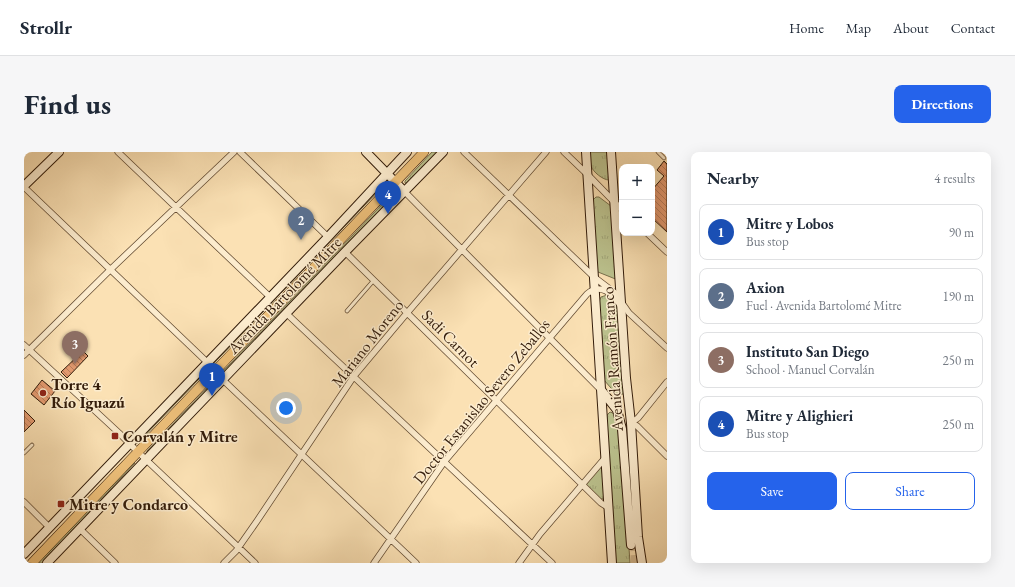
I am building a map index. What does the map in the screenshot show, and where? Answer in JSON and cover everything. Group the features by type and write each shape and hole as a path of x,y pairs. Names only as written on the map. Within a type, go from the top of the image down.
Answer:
{"main road":[{"name":"Avenida Bartolomé Mitre","path":"32,563 424,152"}],"street":[{"path":"59,152 24,186 208,363"},
{"path":"118,152 270,297"},
{"path":"24,355 234,152"},
{"path":"240,152 328,237"},
{"path":"366,152 602,391 617,410 622,429 632,544 625,407 626,378"},
{"name":"Avenida Bartolomé Mitre","path":"24,554 208,363 407,152"},
{"name":"Avenida Bartolomé Mitre","path":"47,563 442,152"},
{"path":"464,152 594,277 614,292 621,305"},
{"name":"Mariano Moreno","path":"224,563 238,547 354,376 546,152"},
{"path":"564,152 619,207"},
{"name":"Avenida Ramón Franco","path":"586,152 612,563"},
{"name":"Avenida Ramón Franco","path":"611,152 626,378 631,423 638,537 642,563"},
{"path":"650,236 667,252"},
{"name":"Sadi Carnot","path":"345,252 582,485 601,503 609,508"},
{"path":"595,289 602,289 610,293 667,348"},
{"name":"Doctor Estanislao Severo Zeballos","path":"374,563 444,462 549,337 587,294 595,289"},
{"path":"287,314 552,563"},
{"path":"24,345 255,563"},
{"path":"224,380 416,563"},
{"path":"667,382 638,418 631,423 639,428 667,456"},
{"path":"519,563 532,544 606,458"},
{"path":"24,502 50,527"},
{"path":"80,529 115,563"}],"lane":[{"path":"658,152 664,158"},
{"path":"348,311 374,280"},
{"path":"24,454 32,444"}],"green space":[{"path":"432,152 437,152 407,183 405,183 405,181"},
{"path":"590,152 610,152 609,180 601,177 592,168 590,162"},
{"path":"383,184 384,185 137,443 137,442"},
{"path":"393,193 395,194 394,196 147,453 147,451"},
{"path":"596,197 599,197 611,206 618,280 596,270 592,201"},
{"path":"607,295 610,296 618,307 625,391 623,394 617,395 604,380 599,302 601,297"},
{"path":"610,412 616,417 621,430 630,563 615,563 606,417"},
{"path":"133,462 135,463 42,563 38,563"},
{"path":"600,467 602,467 603,499 600,499 586,485 586,483"}],"building":[{"path":"664,161 667,164 667,232 655,221 655,186 664,176 657,170"},
{"path":"83,351 88,356 67,378 61,372"},
{"name":"Torre 4 Río Iguazú","path":"42,380 55,391 44,405 31,394"},
{"path":"24,410 35,421 24,432"}],"tunnel":[{"path":"634,543 635,563"}],"place":[{"name":"Mitre y Alighieri","path":"388,214"},
{"name":"Axion","path":"301,240"},
{"name":"Instituto San Diego","path":"75,364"},
{"name":"Torre 4 Río Iguazú","path":"43,393"},
{"name":"Mitre y Lobos","path":"212,396"},
{"name":"Corvalán y Mitre","path":"115,436"},
{"name":"Mitre y Condarco","path":"61,504"}]}
